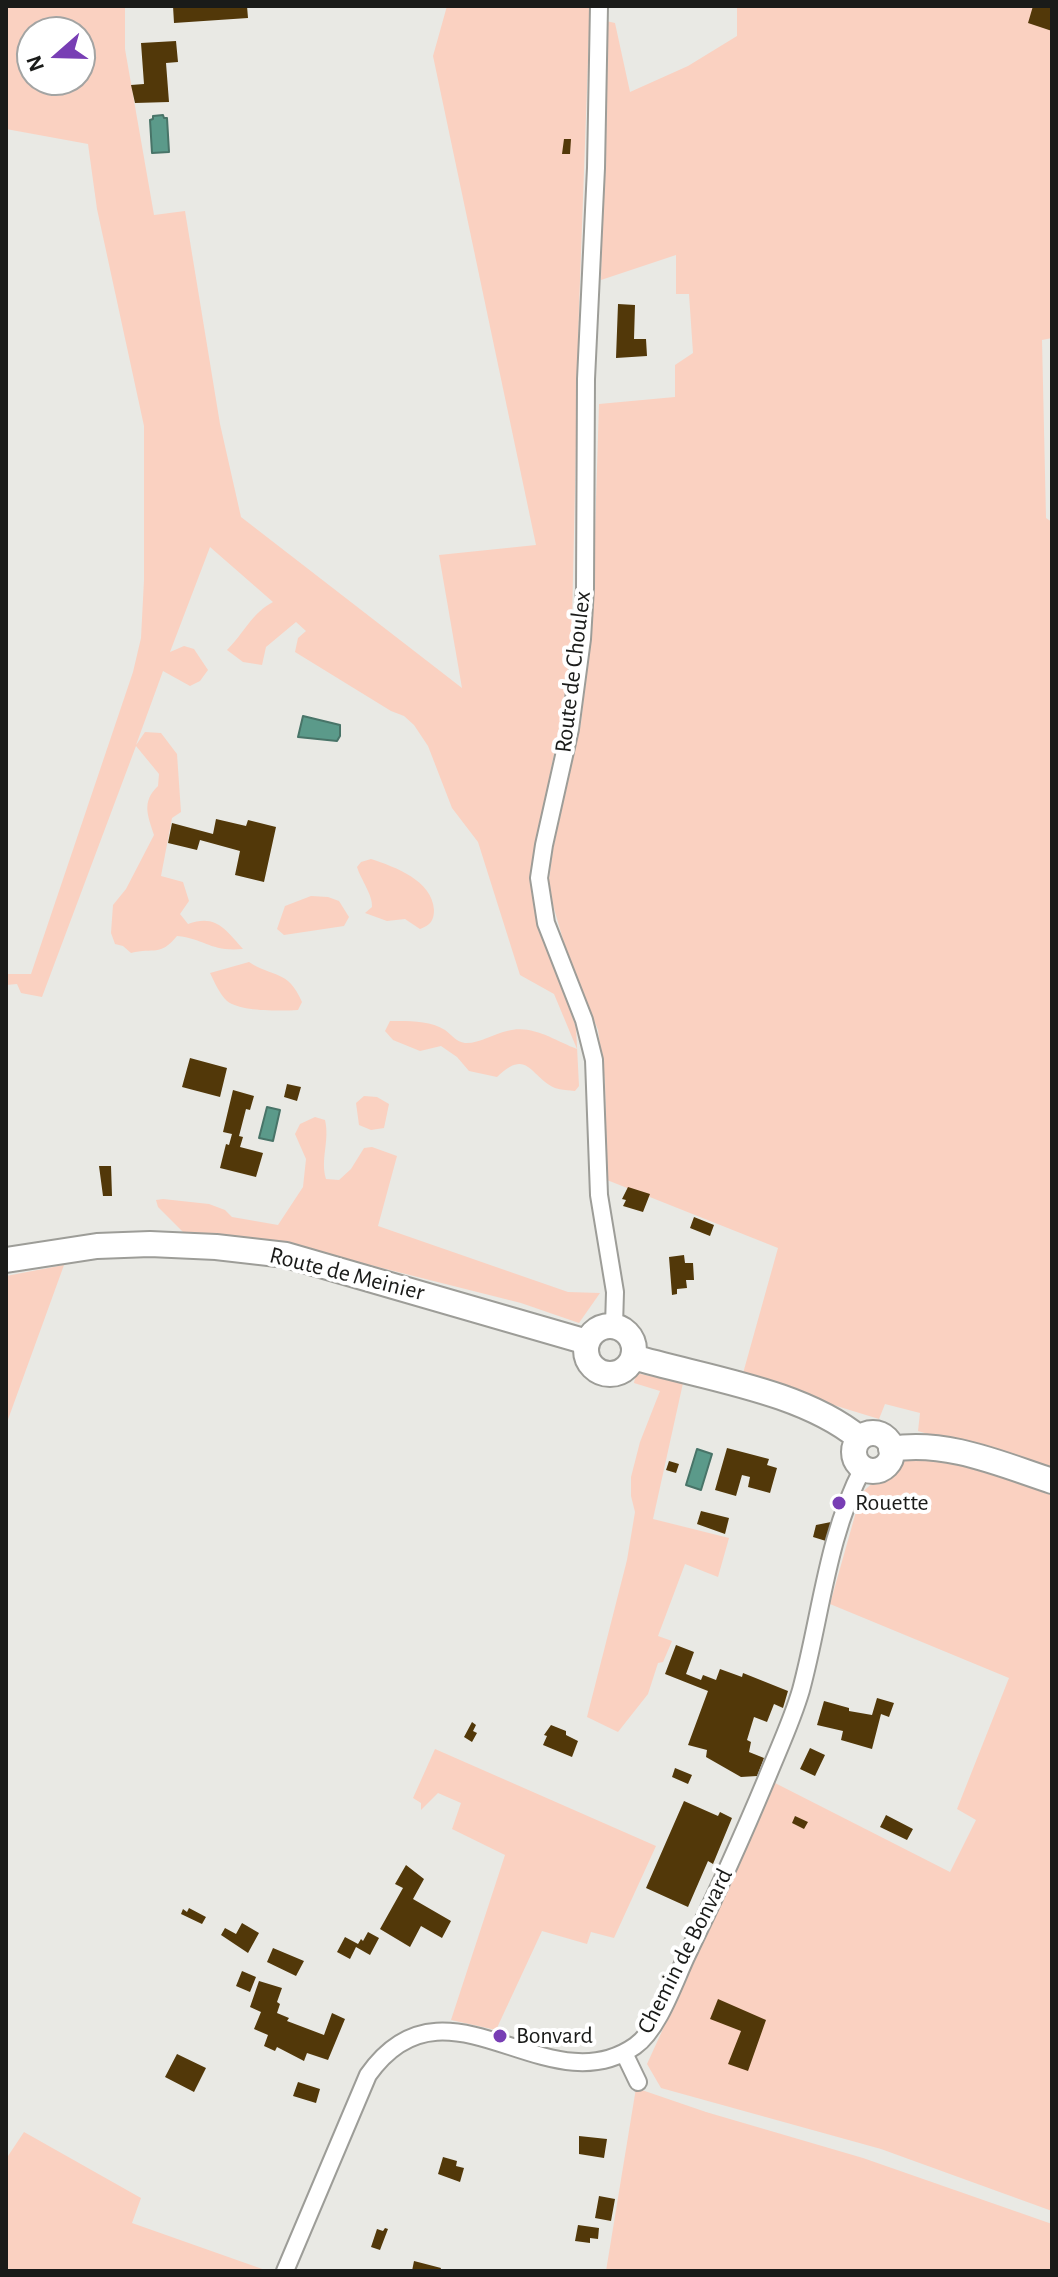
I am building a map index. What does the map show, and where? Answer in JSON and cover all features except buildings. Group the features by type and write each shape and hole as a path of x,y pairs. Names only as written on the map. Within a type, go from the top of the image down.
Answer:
{"street":[{"name":"Route de Choulex","path":"599,6 596,168 586,379 582,639 570,729 539,878 546,923 590,1041 596,1094 599,1195 615,1292 614,1326"},
{"name":"Route de Meinier","path":"6,1260 97,1246 150,1244 286,1255 587,1342"},
{"path":"614,1326 628,1334 632,1341 633,1357 623,1371 606,1375 586,1359 587,1342 597,1329 614,1326"},
{"path":"633,1357 805,1406 833,1418 859,1438"},
{"path":"874,1433 888,1441 891,1449 887,1465 871,1471 863,1468 854,1451 859,1438 874,1433"},
{"path":"891,1449 917,1446 943,1448 1052,1481"},
{"name":"Chemin de Bonvard","path":"285,2271 368,2075 383,2054 397,2042 421,2032 438,2030 576,2061 624,2053 646,2036 747,1825 790,1723 844,1513 863,1468"},
{"path":"624,2053 638,2082"}],"shaded area":[{"path":"6,6 125,6 125,49 154,215 185,211 220,424 241,517 462,688 439,555 536,545 433,56 447,6 590,6 571,666 531,886 536,920 576,1027 579,1086 575,1091 555,1088 522,1064 507,1068 497,1077 469,1071 457,1057 441,1046 420,1051 393,1040 385,1031 390,1021 425,1023 445,1030 465,1043 517,1029 544,1034 577,1049 554,994 520,975 478,842 452,808 428,746 414,725 404,716 295,652 298,638 306,631 296,622 266,647 262,665 243,662 227,650 254,618 273,602 210,547 170,652 184,646 194,649 208,670 200,681 190,686 163,671 136,745 145,732 161,733 177,754 181,812 172,818 161,876 183,882 189,901 180,914 188,924 206,921 219,925 243,949 223,949 177,936 166,947 156,950 131,953 115,944 111,933 113,905 126,889 154,835 148,804 158,786 159,774 136,746 42,997 21,993 17,984 6,985 6,974 31,974 133,672 141,638 144,426 97,209 88,144 6,129"},
{"path":"737,6 1052,6 1052,338 1042,340 1046,518 1052,522 1052,1471 918,1431 920,1413 885,1404 879,1419 742,1377 778,1248 607,1180 605,1081 598,1030 569,960 548,888 553,849 581,723 586,679 593,596 599,404 675,397 675,365 693,353 689,294 676,294 676,255 601,280 606,21 615,23 630,92 688,66 737,36"},
{"path":"163,115 167,118 169,152 152,153 150,120 153,116"},
{"path":"303,716 340,725 337,741 298,737"},
{"path":"371,859 411,876 427,890 434,910 429,924 420,929 405,919 387,921 365,913 372,907 372,902 357,867"},
{"path":"311,896 339,901 349,917 344,926 284,935 277,929 285,906"},
{"path":"249,962 291,984 302,1002 298,1010 251,1009 227,1001 210,973"},
{"path":"364,1096 377,1097 389,1104 384,1128 371,1130 359,1125 356,1103"},
{"path":"267,1107 280,1110 273,1141 259,1138"},
{"path":"315,1117 325,1120 326,1179 339,1180 351,1169 364,1148 372,1147 397,1156 378,1226 568,1292 600,1293 579,1323 521,1303 350,1260 272,1243 184,1233 158,1207 156,1200 163,1199 209,1204 225,1210 232,1217 278,1225 303,1187 306,1159 295,1134 300,1124"},
{"path":"64,1265 6,1425 6,1276"},
{"path":"636,1373 683,1383 653,1519 729,1538 718,1577 685,1564 658,1636 672,1641 663,1662 658,1663 648,1694 618,1732 587,1717 627,1560 635,1512 631,1477 640,1442 660,1391 634,1383"},
{"path":"697,1449 712,1454 701,1490 686,1485"},
{"path":"918,1457 942,1457 1052,1490 1052,2211 881,2149 661,2088 647,2064 775,1783 950,1872 976,1820 957,1809 1009,1678 830,1604 861,1494 902,1463"},
{"path":"435,1749 656,1846 614,1938 591,1932 587,1944 542,1931 496,2030 451,2020 505,1855 452,1829 461,1803 438,1793 421,1810 421,1803 413,1798"},
{"path":"636,2088 863,2158 1052,2224 1052,2271 606,2271"},
{"path":"24,2132 141,2198 132,2223 268,2271 6,2271 6,2159"}],"place":[{"name":"Rouette","path":"839,1503"},
{"name":"Bonvard","path":"500,2036"}]}
